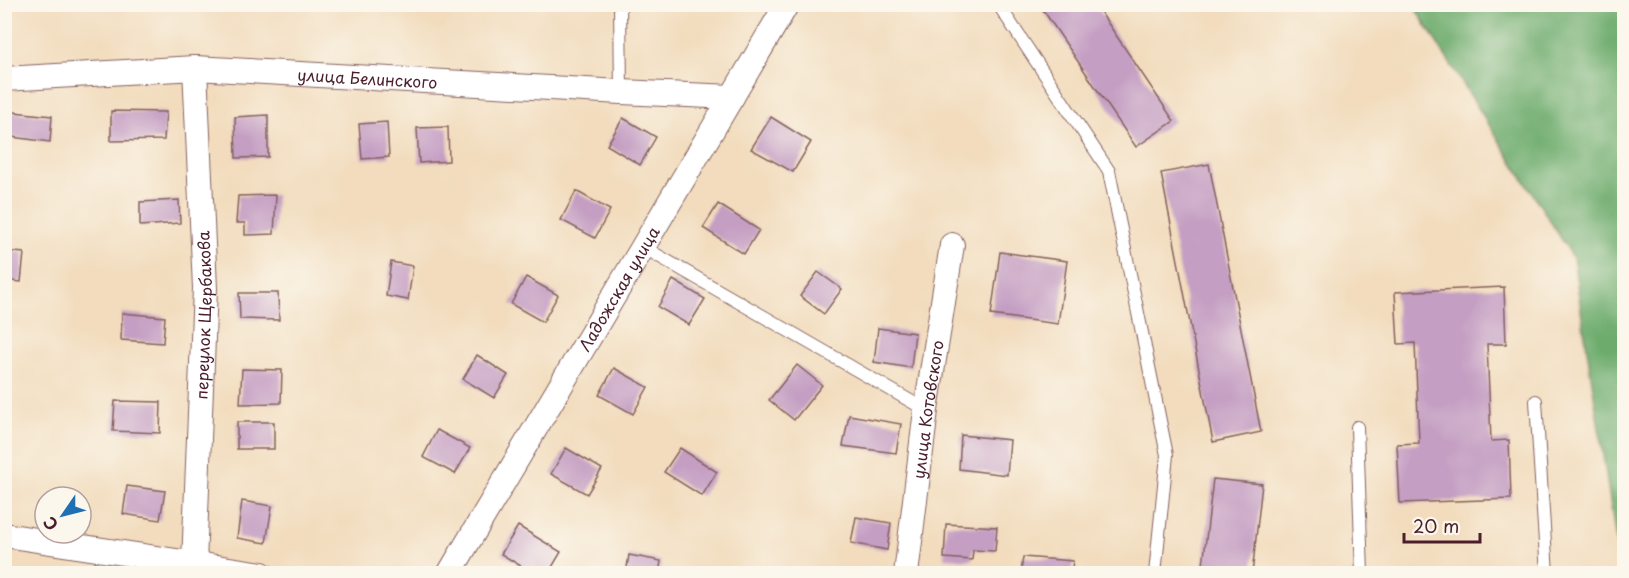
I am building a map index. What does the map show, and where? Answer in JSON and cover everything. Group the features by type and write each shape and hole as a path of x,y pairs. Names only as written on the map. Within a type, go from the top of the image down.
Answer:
{"street":[{"name":"Ладожская улица","path":"449,573 787,4"},
{"name":"улица Белинского","path":"4,79 195,68 732,97"},
{"name":"переулок Щербакова","path":"194,564 206,288 195,68"},
{"name":"улица Котовского","path":"906,573 926,410 952,245"},
{"path":"4,536 262,573"}],"lane":[{"path":"620,4 621,92"},
{"path":"998,4 1109,171 1167,456 1155,573"},
{"path":"643,247 926,410"},
{"path":"1536,401 1547,573"},
{"path":"1357,427 1362,573"}],"green space":[{"path":"1413,5 1624,5 1624,573 1621,573 1573,257"}],"building":[{"path":"1039,4 1095,4 1174,121 1136,147"},
{"path":"4,111 52,116 50,142 4,136"},
{"path":"111,111 166,112 164,140 111,141"},
{"path":"268,115 268,157 236,158 235,117"},
{"path":"771,117 811,142 793,172 751,149"},
{"path":"623,118 656,137 640,165 607,145"},
{"path":"387,122 389,157 362,159 359,124"},
{"path":"448,127 449,161 419,163 417,128"},
{"path":"1209,164 1261,432 1213,442 1161,173"},
{"path":"576,191 610,210 595,238 561,220"},
{"path":"276,195 274,234 245,235 245,223 236,223 238,196"},
{"path":"179,200 180,223 140,226 140,202"},
{"path":"718,204 759,230 744,254 703,228"},
{"path":"4,251 24,253 21,282 4,280"},
{"path":"1000,252 1067,261 1058,324 991,315"},
{"path":"391,262 413,266 408,300 386,296"},
{"path":"818,272 842,289 824,314 800,296"},
{"path":"526,277 558,295 543,322 511,304"},
{"path":"673,280 705,299 689,325 658,307"},
{"path":"1504,287 1506,344 1487,344 1491,441 1509,440 1511,499 1400,503 1397,444 1419,443 1415,343 1398,344 1395,292"},
{"path":"239,293 278,293 279,320 240,319"},
{"path":"122,313 165,317 163,343 121,340"},
{"path":"878,328 915,333 911,368 874,362"},
{"path":"477,355 508,375 494,398 463,379"},
{"path":"797,365 822,385 794,420 769,400"},
{"path":"614,368 648,387 633,414 599,395"},
{"path":"242,369 282,370 281,403 240,404"},
{"path":"115,401 161,402 160,433 113,431"},
{"path":"849,415 901,424 896,453 843,446"},
{"path":"237,422 274,422 274,449 237,449"},
{"path":"437,430 470,448 455,474 423,457"},
{"path":"961,435 1010,440 1007,475 959,469"},
{"path":"566,448 602,469 587,494 551,474"},
{"path":"680,448 717,472 702,496 664,472"},
{"path":"1213,479 1262,484 1252,574 1202,574"},
{"path":"127,486 165,491 160,520 123,514"},
{"path":"242,501 272,506 266,543 237,538"},
{"path":"856,517 891,523 887,550 851,543"},
{"path":"946,524 997,527 995,551 973,550 972,560 944,558"},
{"path":"518,526 561,552 548,574 534,574 501,554"},
{"path":"629,555 661,561 659,574 626,574"},
{"path":"1023,557 1073,561 1071,574 1021,573"}]}
